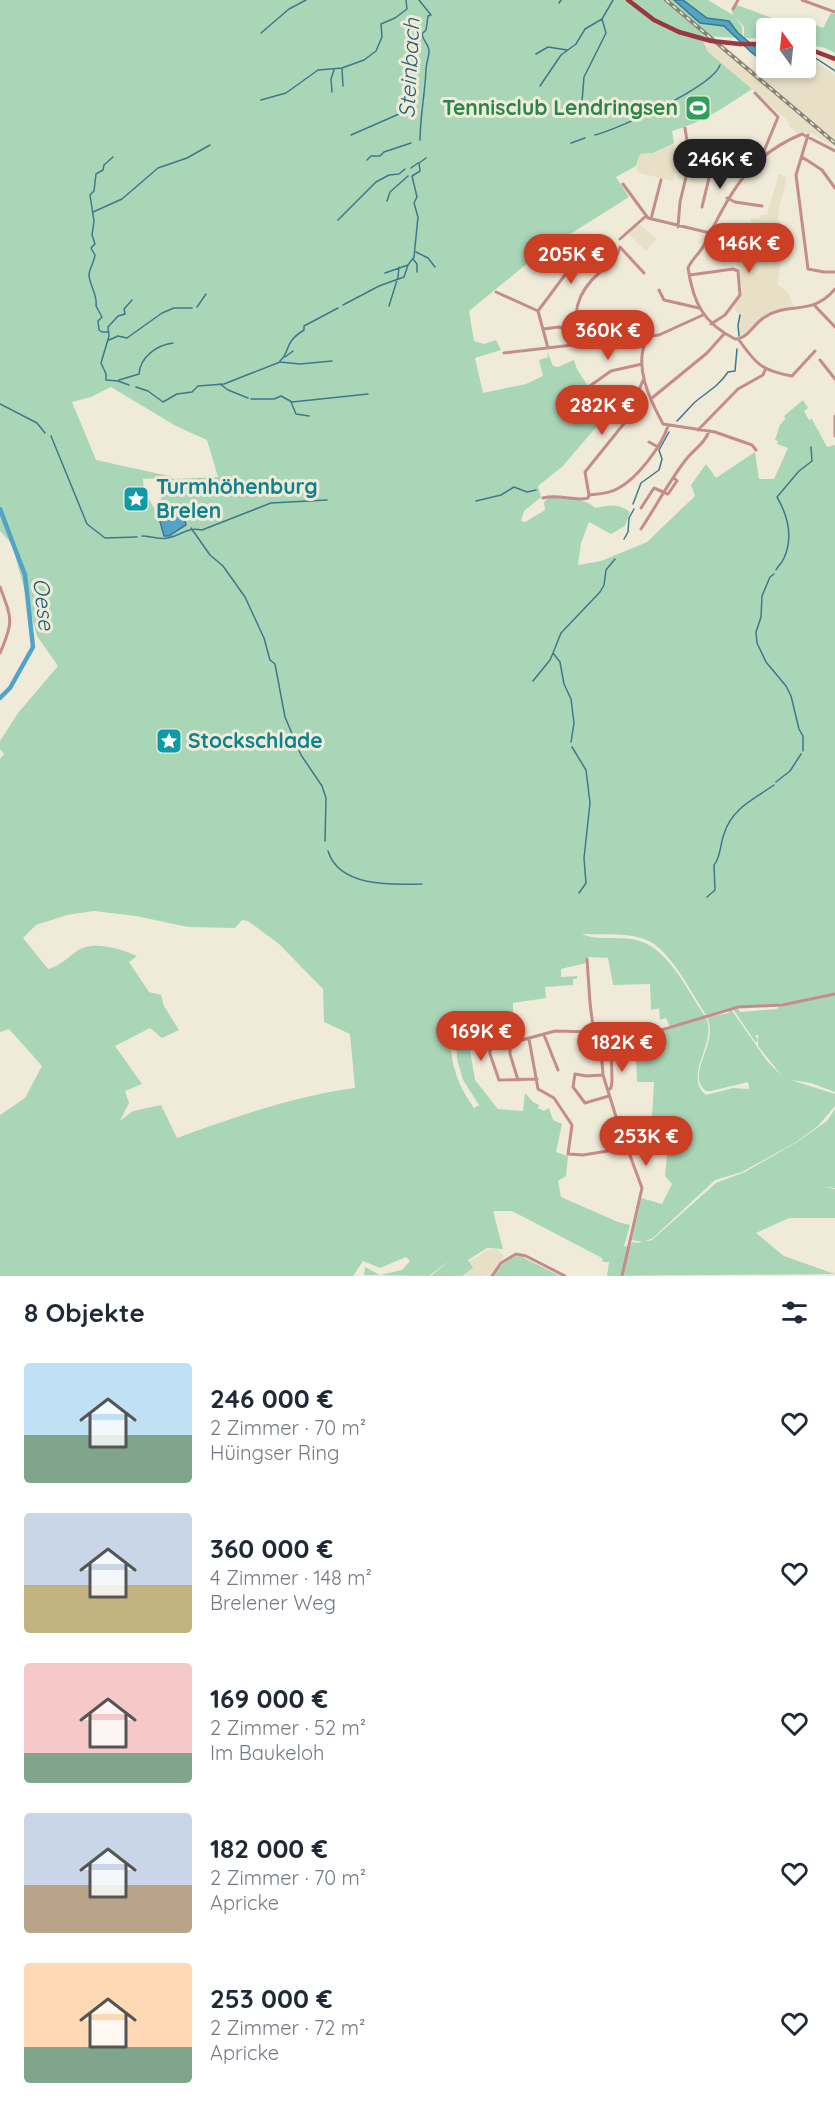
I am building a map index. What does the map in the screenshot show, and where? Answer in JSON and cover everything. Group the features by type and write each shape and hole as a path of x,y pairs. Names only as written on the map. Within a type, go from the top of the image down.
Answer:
{"main road":[{"path":"628,0 654,20 679,32 711,41 756,43"},
{"path":"816,51 835,58"}],"street":[{"path":"733,9 738,0"},
{"path":"802,0 834,12 835,7"},
{"path":"755,93 778,117 765,152"},
{"path":"678,227 680,202 688,171 689,151 685,128"},
{"path":"815,351 792,376 765,370 739,340 724,334 711,324 699,308 690,275 690,264 700,252 727,198 765,152 802,134 808,135 835,151"},
{"path":"808,135 796,175 808,269 835,272"},
{"path":"689,151 749,144 765,152"},
{"path":"702,207 716,149"},
{"path":"801,156 822,170 835,188"},
{"path":"651,219 661,180"},
{"path":"623,184 646,216 651,219 710,233"},
{"path":"727,198 735,202 762,206"},
{"path":"620,239 646,216"},
{"path":"538,311 588,244"},
{"path":"579,344 575,320 580,298 593,278 614,260 620,246 644,273"},
{"path":"690,275 729,269 738,271 740,296 725,315 711,324"},
{"path":"659,290 664,300 699,308"},
{"path":"739,340 764,317 815,306 835,290"},
{"path":"496,292 538,311"},
{"path":"815,306 835,327"},
{"path":"538,311 549,348"},
{"path":"504,353 648,337 670,332 704,315"},
{"path":"543,329 559,327 577,333"},
{"path":"652,398 707,353 724,334"},
{"path":"648,337 642,348 644,378 662,423 668,426 709,431 741,440 752,445 756,450"},
{"path":"820,360 835,379"},
{"path":"587,388 611,371 642,364"},
{"path":"698,430 738,390 764,375 765,370"},
{"path":"589,495 585,472 618,433 644,378"},
{"path":"605,410 633,402"},
{"path":"835,416 835,436"},
{"path":"543,498 566,496 587,499 589,495 608,493 624,485 658,447 668,426"},
{"path":"641,529 688,457 706,439 709,431"},
{"path":"649,442 658,447"},
{"path":"641,508 654,488 664,493"},
{"path":"0,587 11,619 10,632 0,653"},
{"path":"587,959 590,1003 595,1032"},
{"path":"480,1035 529,1039 566,1030 595,1032 611,1039 658,1032 732,1009 782,1005 835,994"},
{"path":"544,1035 558,1070"},
{"path":"490,1036 490,1054 499,1080 537,1079"},
{"path":"600,1036 603,1075 642,1188 622,1276"},
{"path":"510,1039 510,1054 518,1080"},
{"path":"529,1039 538,1089 554,1098 573,1125 568,1154 583,1155 627,1148"},
{"path":"608,1090 612,1082 611,1039"},
{"path":"603,1075 575,1074 573,1087 585,1103 609,1096"},
{"path":"492,1276 501,1263 516,1254 526,1256 565,1276"}],"shaded area":[{"path":"706,44 725,46 754,70 756,68 756,78 816,78 816,61 835,75 835,147 811,133 797,133 789,126 790,123 708,52"},
{"path":"674,143 677,160 673,181 636,172 640,154 653,153"},
{"path":"779,174 787,177 778,220 781,222 782,249 785,256 782,257 777,284 788,293 794,308 763,316 745,334 738,337 739,315 733,305 741,297 742,287 735,257 729,257 727,248 724,247 727,230 749,230 751,218 759,219 761,215 767,215"},
{"path":"639,224 657,239 646,251 628,234"},
{"path":"497,1249 504,1257 489,1276 462,1276 473,1268 468,1262 488,1250"}],"green space":[{"path":"0,0 708,0 733,15 732,11 737,5 772,18 756,18 756,39 744,38 744,27 736,18 742,27 743,38 701,36 708,52 752,89 703,119 672,131 674,143 653,153 640,154 636,166 616,177 629,197 540,253 469,311 474,341 484,344 496,340 501,350 475,358 483,393 526,384 543,376 539,360 548,357 547,350 553,366 558,367 574,360 589,388 583,393 598,425 562,467 538,486 541,497 524,511 521,521 525,522 545,510 544,502 548,498 579,500 595,508 618,506 630,512 625,526 611,534 589,522 581,543 578,565 601,561 647,542 695,496 691,485 706,464 716,478 755,452 759,479 774,479 788,448 777,444 778,441 775,440 780,425 785,419 784,416 803,400 808,408 804,411 809,420 812,419 827,447 835,445 835,994 778,1004 733,1007 706,1015 676,967 654,944 629,935 582,934 599,938 632,939 656,949 675,970 705,1016 670,1027 666,1018 660,1020 659,1009 661,1008 651,1010 650,984 613,985 608,958 588,957 586,963 561,969 561,977 577,976 577,979 573,979 573,985 545,987 546,998 513,1003 513,1019 501,1020 494,1032 467,1032 475,1080 498,1109 523,1111 525,1093 539,1105 538,1108 544,1111 549,1108 553,1120 562,1124 556,1152 568,1156 566,1176 558,1181 561,1197 630,1225 624,1246 630,1247 632,1242 652,1240 716,1183 745,1172 797,1142 827,1121 835,1109 835,1188 824,1187 835,1189 835,1218 789,1218 756,1233 784,1256 835,1274 607,1276 609,1262 603,1262 602,1258 512,1211 493,1211 503,1249 487,1248 468,1260 473,1268 462,1276 431,1276 450,1260 429,1276 364,1275 365,1267 380,1275 402,1270 410,1261 406,1257 380,1268 363,1261 353,1276 0,1276 0,1115 25,1098 42,1066 9,1029 0,1032 0,759 4,754 0,749 0,741 18,713 58,666 37,636 12,544 0,531","holes":["111,387 176,426 207,440 218,477 173,479 169,476 96,460 72,402 91,397","167,478 157,512 144,492 143,479","94,911 136,916 188,927 235,928 242,920 248,921 279,944 323,989 324,1022 350,1034 355,1088 287,1102 177,1138 161,1105 133,1111 120,1121 129,1103 125,1091 142,1084 115,1046 150,1028 162,1038 179,1030 164,1006 161,995 149,992 129,962 137,956 115,948 91,946 77,951 60,964 48,969 23,938 36,925 67,915","451,1029 456,1031 457,1059 463,1080 479,1105 474,1108 455,1071 451,1051"]},
{"path":"831,13 835,14 835,53 816,46 816,25 823,28"},
{"path":"835,995 835,1092 811,1083 791,1080 835,1094 835,1106 818,1126 796,1142 742,1172 715,1180 653,1238 643,1242 632,1240 641,1198 662,1204 672,1184 665,1176 667,1155 651,1134 654,1082 637,1082 635,1037 706,1018 708,1038 699,1068 698,1078 700,1087 706,1095 733,1088 749,1089 748,1082 711,1091 706,1091 700,1084 700,1067 709,1038 710,1027 707,1017 729,1013 728,1010 731,1009 767,1061 782,1076 758,1046 758,1040 756,1043 733,1009 738,1008 740,1012 777,1009"},
{"path":"517,1256 560,1276 494,1276 504,1263"}],"water":[{"path":"674,0 683,0 707,18 729,21 738,33 756,48 756,56 724,26 700,23"},
{"path":"177,513 184,514 186,525 169,536 164,536 159,518"}],"waterway":[{"path":"261,33 289,9 306,0"},
{"path":"261,100 286,93 318,70 342,68 364,60 376,51 382,37 381,24 407,9 406,0"},
{"name":"Steinbach","path":"419,0 431,15 428,16 426,30 422,34 429,51 420,140"},
{"path":"540,86 561,55 576,44 585,29 602,19 613,0"},
{"path":"582,101 584,77 606,33 602,19"},
{"path":"536,54 548,47 567,50"},
{"path":"816,58 835,71"},
{"path":"595,135 664,106 701,84 714,74 720,65"},
{"path":"342,69 343,86"},
{"path":"332,92 331,79 334,70"},
{"path":"351,135 415,107"},
{"path":"571,143 585,138"},
{"path":"367,160 371,156 380,156 384,152 411,143"},
{"path":"93,212 122,199 158,168 187,158 210,145"},
{"path":"109,332 99,330 98,321 102,317 96,306 96,298 89,278 95,255 91,248 95,244 92,235 94,221 90,195 94,191 96,174 103,170 104,165 113,157"},
{"name":"Steinbach","path":"385,273 408,265 414,257 418,217 414,203 417,197 412,176 420,171 419,163 426,158"},
{"path":"411,168 418,163"},
{"path":"338,220 376,182 389,175 399,174 405,169"},
{"path":"387,201 390,192 408,176"},
{"path":"416,252 428,258 435,267"},
{"path":"413,259 417,264 417,272"},
{"path":"343,305 379,286 404,277 408,265"},
{"path":"389,306 399,267"},
{"path":"197,307 206,294"},
{"path":"129,385 106,380 101,363 109,336 108,327 118,316 125,314 124,309 132,300"},
{"path":"109,340 118,336 127,338 162,313 174,308 192,308"},
{"path":"280,361 293,339 304,330 304,326 338,308"},
{"path":"739,336 740,315"},
{"path":"119,380 139,374 142,362 150,353 161,346 173,343"},
{"path":"677,421 728,372 735,371 737,349"},
{"path":"285,357 293,351"},
{"path":"136,387 148,391 163,402 177,394 192,392 198,386 224,384 280,362 300,364 332,361"},
{"path":"220,384 248,398"},
{"path":"251,399 274,399 281,396 292,402 368,394"},
{"path":"291,402 296,414 309,416"},
{"path":"0,404 37,423 45,433"},
{"path":"633,504 641,483 659,470 662,459 659,450 669,432"},
{"path":"51,436 87,524 105,538 137,537"},
{"path":"776,570 787,550 789,535 784,512 777,497 799,471 812,461 811,447"},
{"path":"476,501 501,495 514,487 527,492 536,490"},
{"path":"142,536 165,538 188,530 202,530 271,503 327,500"},
{"name":"Oese","path":"0,509 25,575 33,647 10,688 0,698"},
{"path":"624,539 628,532 629,518 634,509"},
{"path":"191,528 245,597 264,638 270,660 275,664 285,717 301,755 322,786 326,798 325,841"},
{"path":"571,742 574,723 571,699 564,684 560,662 553,653 561,633 600,592 604,585 606,570 615,559"},
{"path":"774,574 770,577 762,596 761,617 756,632 757,643 766,662 786,686 791,696 799,729 803,736 803,751"},
{"path":"533,681 553,653"},
{"path":"572,747 586,770 590,803 584,858 586,883 579,893"},
{"path":"776,782 790,771 801,754"},
{"path":"707,897 715,890 714,865 732,817 744,805 774,785"},
{"path":"328,851 334,863 354,878 382,883 422,884"}],"railway":[{"path":"666,0 835,143"}],"place":[{"name":"Tennisclub Lendringsen","path":"698,108"},
{"name":"Turmhöhenburg Brelen","path":"136,499"},
{"name":"Stockschlade","path":"169,741"}]}
